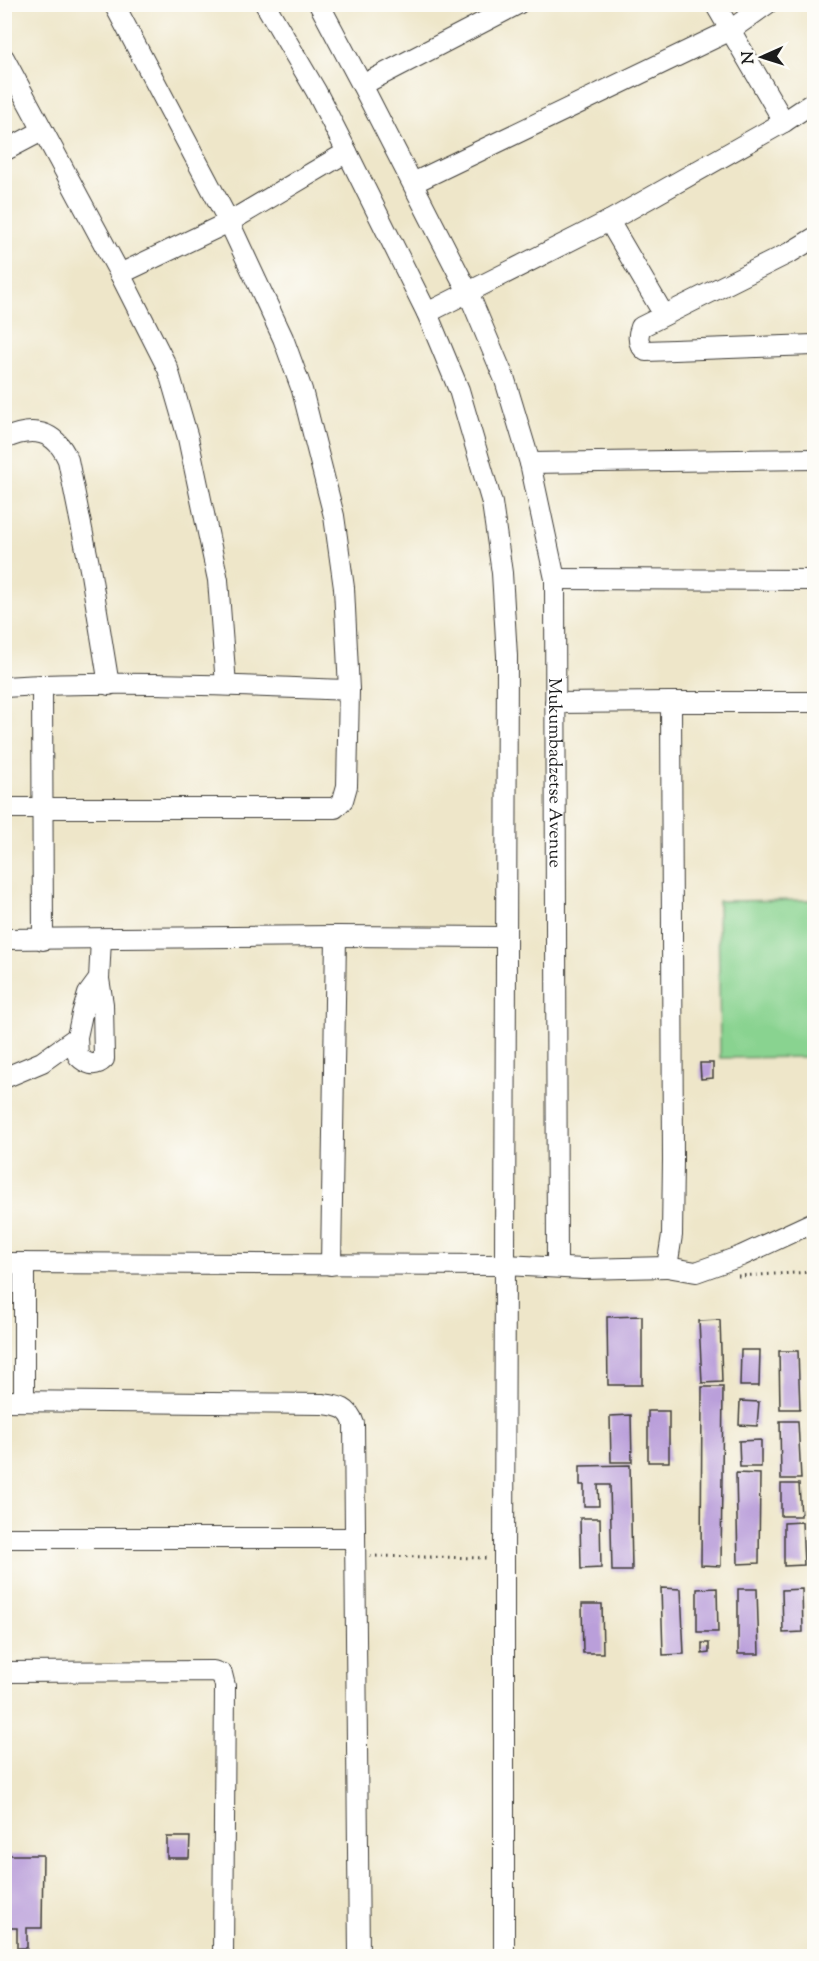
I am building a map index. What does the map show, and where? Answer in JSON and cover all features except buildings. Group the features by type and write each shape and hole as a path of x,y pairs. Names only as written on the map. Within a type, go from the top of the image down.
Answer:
{"street":[{"path":"4,808 335,808 343,800 347,786 349,690 344,588 334,516 302,390 283,338 229,222 114,4"},
{"path":"265,4 316,91 427,313 459,390 477,449 492,503 502,573 507,656 504,1956"},
{"name":"Mukumbadzetse Avenue","path":"319,4 468,292 505,380 530,464 555,579 556,1267"},
{"path":"362,85 518,4"},
{"path":"715,4 729,32 784,123"},
{"path":"413,183 729,32 767,4"},
{"path":"4,58 120,274 168,369 188,438 218,580 226,685"},
{"path":"427,313 609,221 784,123 814,102"},
{"path":"4,151 42,131"},
{"path":"120,274 229,222 347,152"},
{"path":"609,221 664,315"},
{"path":"814,238 791,252 641,327 638,339 646,351 814,345"},
{"path":"4,440 17,434 34,432 56,440 63,448 68,460 91,574 110,685"},
{"path":"530,464 814,459"},
{"path":"555,579 814,580"},
{"path":"42,685 43,940"},
{"path":"4,687 226,685 349,690"},
{"path":"667,1267 672,1234 673,1160 671,702"},
{"path":"555,703 814,702"},
{"path":"331,1265 336,936"},
{"path":"4,939 505,937"},
{"path":"99,978 88,994 77,1037 78,1056 92,1065 104,1059 103,1004 99,978 101,939"},
{"path":"4,1078 42,1062 77,1037"},
{"path":"359,1956 354,1424 348,1411 338,1406 323,1404 14,1401 14,1263 506,1265 584,1269 667,1267 696,1272 741,1256 814,1222"},
{"path":"4,1538 354,1547"},
{"path":"4,1672 213,1671 222,1674 225,1686 223,1956"}],"path":[{"path":"731,1276 814,1272"},
{"path":"354,1547 504,1559"}],"green space":[{"path":"814,900 814,1057 720,1058 718,901"}]}
